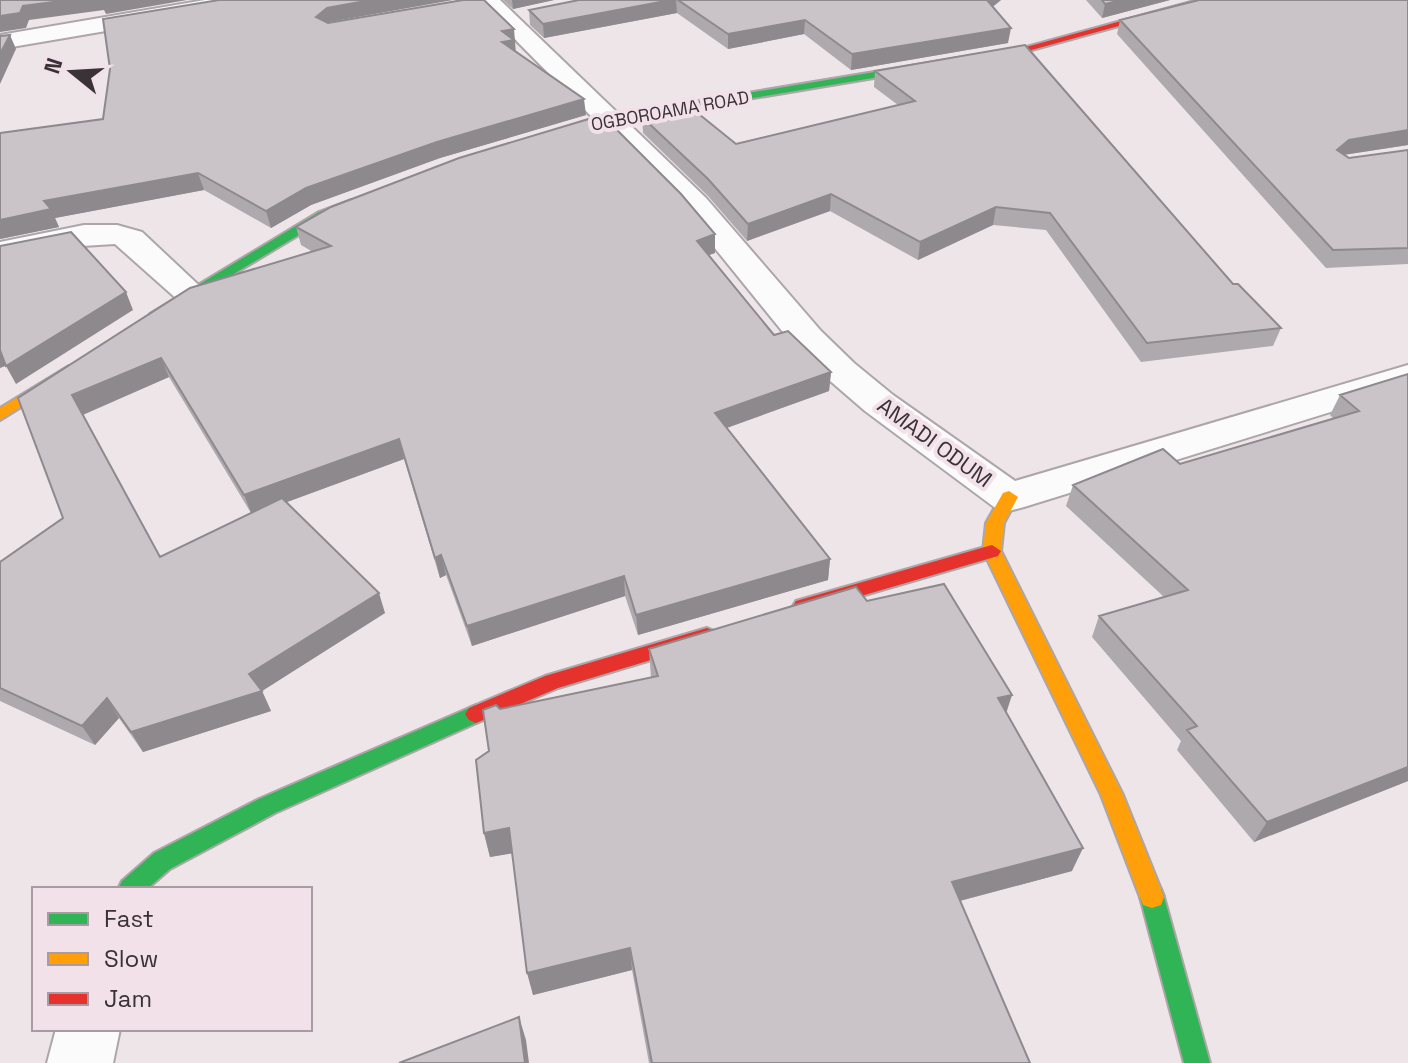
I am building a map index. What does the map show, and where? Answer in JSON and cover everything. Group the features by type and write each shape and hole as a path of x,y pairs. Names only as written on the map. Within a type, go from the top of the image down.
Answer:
{"street":[{"path":"0,42 56,36 247,0"},
{"name":"AMADI ODUM","path":"487,0 695,204 808,339 841,371 879,403 1009,497 1408,376"},
{"name":"OGBOROAMA ROAD","path":"537,141 609,119 994,57 1208,0"},
{"path":"506,20 533,14"},
{"path":"139,325 323,215 371,195"},
{"path":"0,252 82,236 122,235 131,239 190,293"},
{"path":"0,415 89,358"},
{"path":"1009,497 995,523 992,551 1118,809 1157,908 1197,1063"},
{"path":"781,613 992,551"},
{"path":"132,887 162,861 175,854 267,806 405,744 552,682 720,632"},
{"path":"80,1063 88,1031"}],"building":[{"path":"0,0 69,0 23,6 20,13 0,16"},
{"path":"219,0 371,0 327,8 316,17 328,23 463,0 484,0 514,29 502,31 514,40 502,42 584,99 437,142 306,188 266,211 198,173 44,201 51,209 0,220 0,133 103,119 110,69 103,19"},
{"path":"579,0 671,0 543,24 529,10"},
{"path":"678,0 987,0 1011,28 852,54 805,20 728,34"},
{"path":"1199,0 1408,0 1408,130 1349,140 1337,150 1349,158 1408,150 1408,248 1333,250 1120,20"},
{"path":"10,35 0,54 0,36"},
{"path":"1025,45 1233,284 1238,284 1281,328 1147,343 1050,213 996,207 920,242 831,194 748,224 708,179 642,117 689,106 736,144 915,101 875,71"},
{"path":"602,115 681,194 715,234 697,241 774,335 788,331 831,372 715,413 830,559 636,615 624,576 467,626 441,555 435,558 399,439 244,495 161,358 72,395 160,557 282,498 379,593 249,674 262,691 131,732 107,698 82,726 0,688 0,562 63,518 18,398 190,288 331,246 296,227 331,207 459,158"},
{"path":"71,232 126,292 6,366 0,350 0,246"},
{"path":"1408,374 1408,767 1267,822 1187,730 1197,726 1099,616 1188,590 1073,485 1163,449 1180,464 1359,411 1340,395"},
{"path":"944,584 1012,695 998,698 1083,848 952,882 1030,1063 652,1063 630,948 527,973 509,828 484,833 476,760 489,751 483,710 496,705 500,709 658,676 649,649 856,587 867,601"},
{"path":"519,1017 525,1063 399,1063"}],"traffic: fast":[{"path":"548,137 609,119 1013,52"},
{"path":"157,314 323,215 351,204"},
{"path":"132,887 162,861 267,806 476,714"},
{"path":"1152,897 1197,1063"}],"traffic: slow":[{"path":"0,415 69,371"},
{"path":"1009,497 995,523 992,551 1112,795 1152,897"}],"traffic: jam":[{"path":"1013,52 1208,0"},
{"path":"803,606 992,551"},
{"path":"476,714 552,682 707,636"}]}
